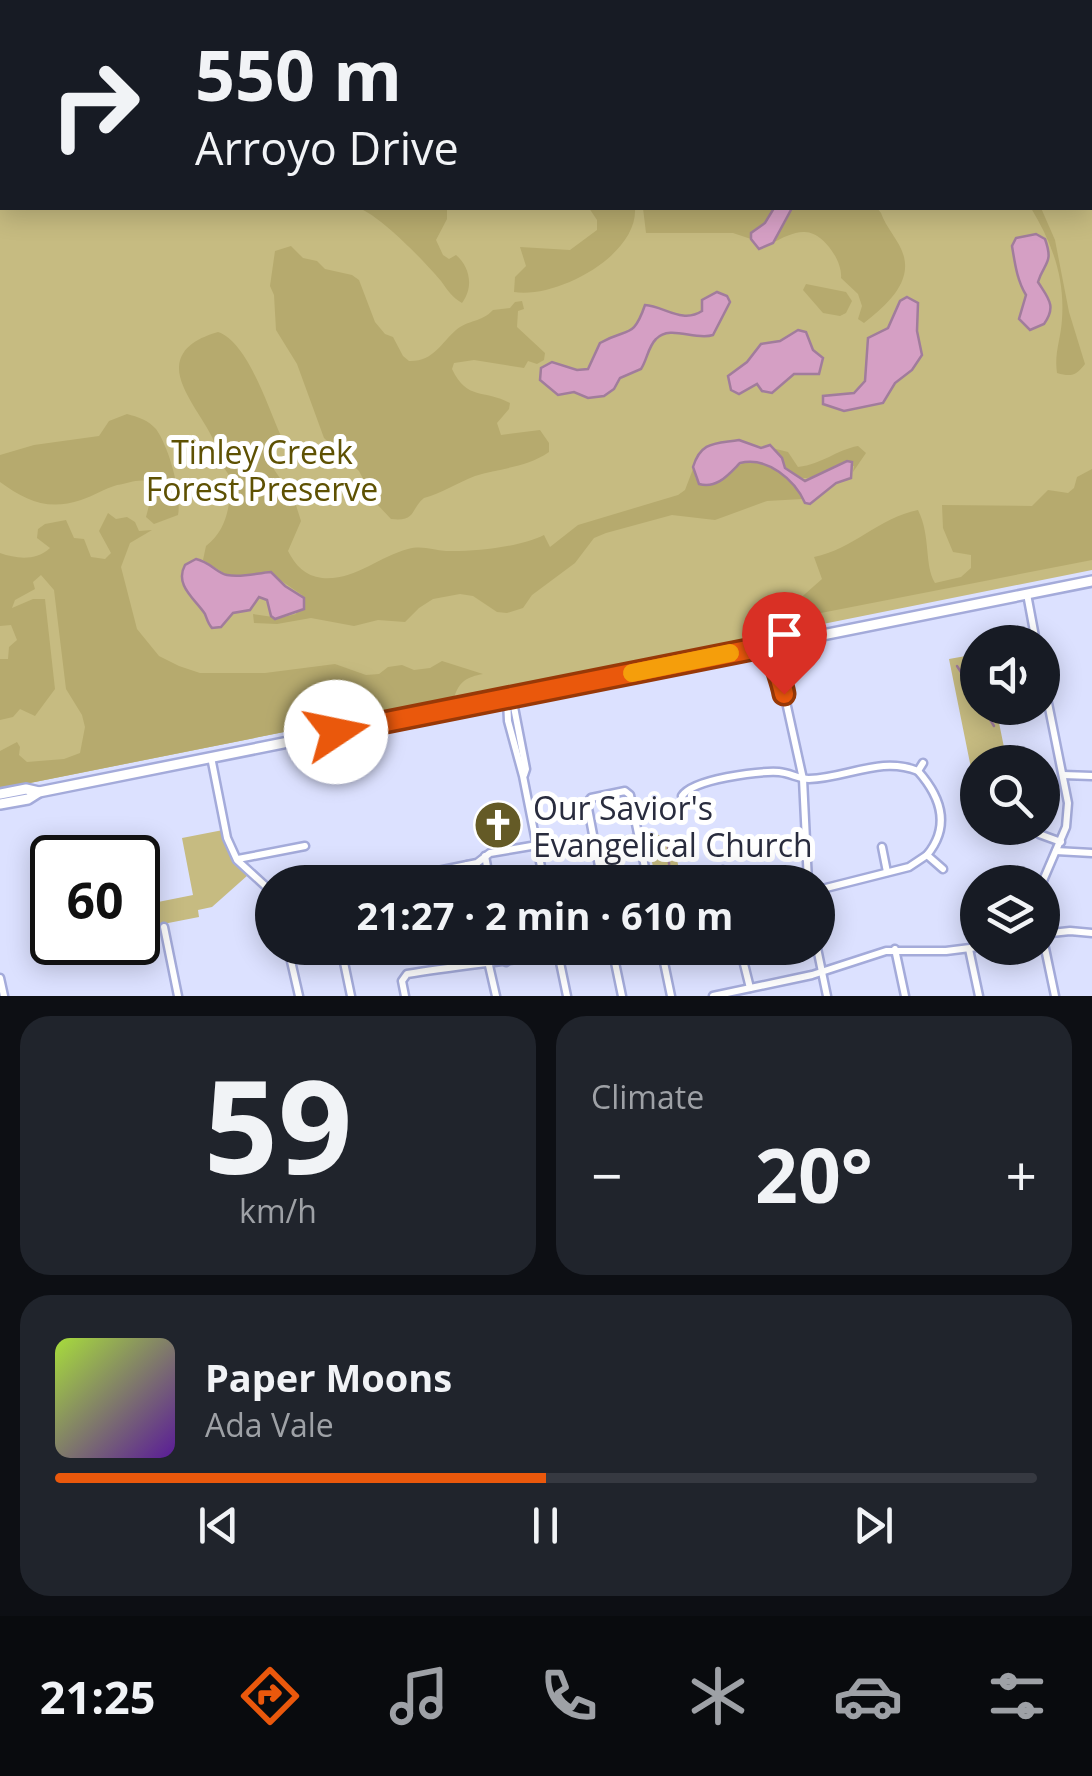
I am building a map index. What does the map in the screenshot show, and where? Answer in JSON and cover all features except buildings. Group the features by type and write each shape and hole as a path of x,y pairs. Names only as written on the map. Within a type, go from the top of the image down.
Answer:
{"main road":[{"path":"0,804 40,792 1092,580"},
{"path":"0,794 26,789 40,792"}],"street":[{"path":"1027,594 1033,625"},
{"path":"773,645 772,658 779,670 803,778 807,865"},
{"path":"508,698 514,708 523,752 523,776 540,865"},
{"path":"1053,725 1068,814 1060,842"},
{"path":"211,757 227,838 237,860 255,876"},
{"path":"682,796 694,785 756,773 781,772 803,778 892,764 920,767 942,815 938,839 927,855 908,867 835,886"},
{"path":"1063,775 1092,776"},
{"path":"599,865 587,805 591,798 627,792 645,865"},
{"path":"596,848 639,838"},
{"path":"1050,865 1059,845"},
{"path":"237,860 305,846"},
{"path":"469,865 485,856 537,846"},
{"path":"882,847 886,872"},
{"path":"1056,851 1092,853"},
{"path":"927,855 943,869"},
{"path":"485,856 487,865"},
{"path":"164,927 178,996"},
{"path":"1060,932 1092,934"},
{"path":"716,996 822,972 895,949 960,948"},
{"path":"895,949 905,996"},
{"path":"292,965 298,996"},
{"path":"345,965 351,996"},
{"path":"405,996 404,977 461,965"},
{"path":"489,965 496,996"},
{"path":"561,965 567,996"},
{"path":"616,965 622,996"},
{"path":"665,965 671,996"},
{"path":"744,965 750,988"},
{"path":"821,965 827,996"},
{"path":"976,965 979,996"},
{"path":"1048,965 1055,996"},
{"path":"0,981 4,996"}],"green space":[{"name":"Tinley Creek Forest Preserve","path":"0,210 1092,210 1092,570 0,789"},
{"path":"362,210 447,210 447,219 436,240 443,255 449,259 456,255 467,271 469,284 462,303 403,241"},
{"path":"590,210 635,210 623,242 591,271 551,289 514,292 515,277 526,266 520,247 570,250 597,230 597,220"},
{"path":"643,210 773,210 765,223 751,232 751,239 733,233 646,233"},
{"path":"791,210 879,210 902,251 904,277 894,294 864,323 858,319 862,306 858,294 841,278 839,263 824,241 803,232 773,243"},
{"path":"1032,210 1042,210 1055,240 1069,312 1085,364 1073,374 1057,373 1061,289 1045,234"},
{"path":"291,246 303,258 317,261 325,269 359,280 375,322 393,337 409,361 430,355 456,330 493,310 510,308 522,301 524,309 518,311 517,327 545,353 544,360 537,364 528,361 524,368 474,360 454,363 452,369 470,390 510,403 497,423 501,435 540,430 549,443 549,452 522,465 468,479 424,498 409,517 391,519 375,502 359,471 324,438 297,364 276,330 270,286 275,251"},
{"path":"806,284 846,292 852,301 846,313 823,313 803,290"},
{"path":"218,332 229,338 248,362 281,436 269,462 294,499 301,521 288,551 301,569 316,577 345,576 413,548 483,550 544,535 550,547 578,525 678,495 685,490 693,469 696,479 754,461 788,477 802,499 767,501 715,520 672,515 606,533 594,538 575,563 532,595 523,608 507,613 497,612 473,596 460,594 433,599 405,622 378,620 354,626 311,618 277,624 254,623 253,614 280,618 296,614 302,595 267,571 248,577 227,575 203,560 206,546 226,517 232,482 187,394 179,367 187,348"},
{"path":"127,414 150,423 161,437 176,483 178,515 154,524 146,517 152,494 148,481 117,485 81,500 58,504 28,499 0,482 0,455 34,445 99,436 109,421"},
{"path":"858,446 866,453 853,472 854,466 840,467 802,478 784,465 772,448 788,452 798,467"},
{"path":"1092,469 1092,560 785,620 780,616 822,579 814,557 918,510 935,583 961,577 971,568 971,555 953,552 943,528 942,505 1032,506 1048,490 1068,493 1077,477"},
{"path":"108,513 116,519 127,517 139,531 152,530 130,543 121,567 137,629 159,656 179,666 200,673 265,673 335,664 366,675 402,665 414,670 430,668 442,661 483,674 464,681 454,698 0,789 0,751 17,742 19,755 27,762 64,759 80,753 85,727 66,689 54,590 41,575 33,582 35,589 15,600 12,608 33,599 45,599 55,689 35,716 20,709 13,717 0,720 0,659 8,659 9,647 17,640 11,625 0,626 0,553 26,558 45,552 50,548 37,538 38,529 66,520 74,538 84,539 91,557 105,559 111,553 99,531"},
{"path":"960,657 960,714 949,659"},
{"path":"962,725 999,725 1004,745 966,745"},
{"path":"223,830 235,859 248,875 212,907 198,910 199,917 160,925 160,902 193,895 182,838"},
{"path":"646,832 672,838 678,865 653,865"}],"shaded area":[{"path":"773,210 791,210 773,243 759,249 751,233 765,223"},
{"path":"1036,234 1045,239 1048,247 1048,258 1038,282 1050,307 1044,324 1030,330 1019,319 1026,295 1018,278 1012,246 1016,238"},
{"path":"717,292 730,302 713,335 662,335 651,346 641,369 620,378 604,396 588,398 574,392 558,395 540,380 541,368 552,362 577,370 588,369 600,343 633,328 645,305 695,315 702,311 702,300"},
{"path":"907,297 918,303 917,331 922,355 912,370 895,383 883,403 844,411 823,404 823,396 854,393 865,381 868,338 888,328 900,301"},
{"path":"798,330 806,332 813,350 823,358 819,374 794,374 772,393 762,391 757,384 739,394 731,390 728,376 747,362 761,344 780,341"},
{"path":"739,440 761,448 770,445 785,468 805,481 847,461 852,462 851,478 836,483 810,504 805,503 787,478 760,463 740,463 717,483 699,484 693,467 700,452 710,445"},
{"path":"196,559 227,575 271,572 304,598 304,609 275,619 267,600 259,597 250,610 233,613 221,627 212,628 182,579 185,565"}],"waterway":[{"path":"957,666 960,671"},
{"path":"668,844 669,865"}],"slow traffic":[{"path":"632,673 730,653"}],"place":[{"name":"Our Savior's Evangelical Church","path":"498,825"}],"route":[{"path":"336,732 773,645 772,658 784,694"}]}
